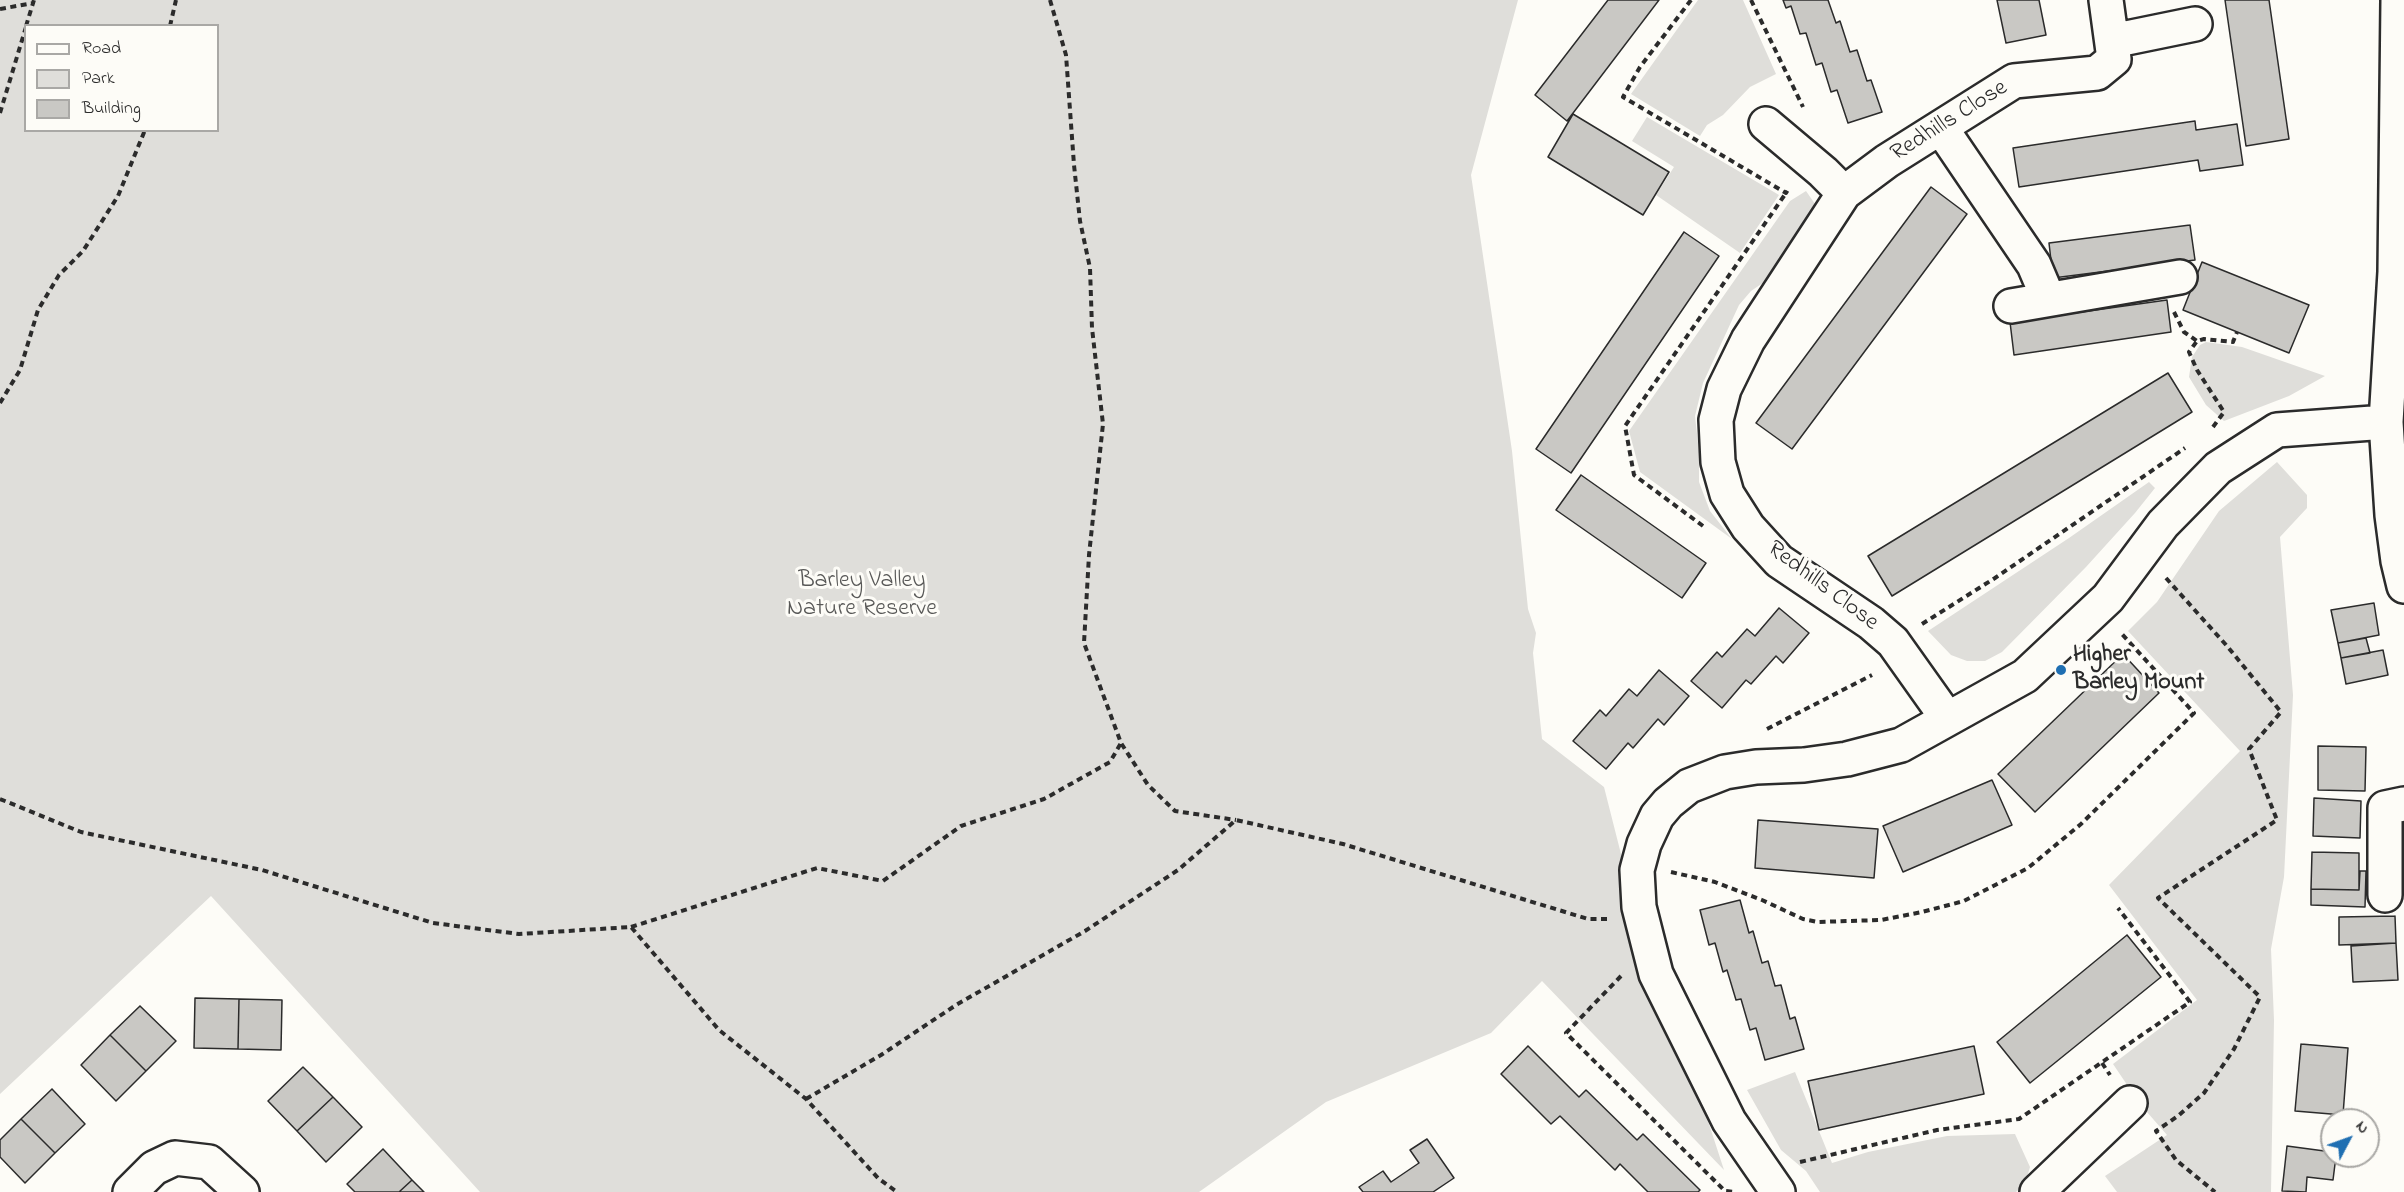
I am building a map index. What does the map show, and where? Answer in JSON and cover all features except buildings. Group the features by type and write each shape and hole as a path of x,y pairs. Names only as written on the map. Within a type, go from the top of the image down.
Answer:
{"street":[{"name":"Redhills Close","path":"1947,718 1899,649 1871,623 1779,561 1748,527 1727,495 1718,462 1716,420 1724,389 1748,340 1844,193 1887,161 2014,81 2097,73 2114,59 2106,0"},
{"path":"2398,0 2395,273 2386,422 2392,515 2404,586"},
{"path":"2112,41 2195,24"},
{"path":"1766,124 1844,193"},
{"path":"1941,128 2034,265 2048,298"},
{"path":"2011,306 2180,277"},
{"path":"1772,1182 1729,1121 1656,974 1639,907 1637,870 1644,844 1657,816 1668,803 1703,779 1725,772 1846,759 1901,746 2025,676 2108,598 2163,524 2218,468 2277,430 2386,422"},
{"path":"2385,895 2385,808 2404,804"},
{"path":"2037,1192 2130,1103"},
{"path":"130,1192 154,1168 175,1158 209,1162 242,1192"}],"path":[{"path":"170,24 176,0"},
{"path":"1050,0 1066,55 1074,165 1080,221 1090,268 1093,338 1103,424 1089,555 1084,644 1121,743 1148,784 1175,811 1236,820 1343,844 1588,920 1616,918 1639,907"},
{"path":"1691,0 1640,67 1623,97 1786,193 1807,160"},
{"path":"1751,0 1805,111"},
{"path":"0,9 33,1 27,24"},
{"path":"0,113 24,33"},
{"path":"0,403 20,370 38,310 58,275 83,251 118,196 145,132"},
{"path":"2175,315 2184,332 2197,341"},
{"path":"2237,332 2233,342 2204,339 2197,341 2189,352 2197,370 2224,412 2212,429 2247,450"},
{"path":"1761,732 1830,698 1995,578 2186,447"},
{"path":"2143,552 2227,646 2281,712 2249,749 2277,820 2158,898 2260,997 2234,1049 2204,1092 2178,1116 2156,1131 2176,1160 2208,1189 2215,1192"},
{"path":"1638,864 1715,882 1803,919 1818,922 1881,920 1964,901 2028,868 2037,861 2081,824 2194,713 2118,631"},
{"path":"0,799 81,832 262,870 433,923 519,934 630,927 817,868 884,881 961,826 1044,799 1110,762 1121,743"},
{"path":"806,1099 881,1055 956,1005 1085,931 1178,870 1236,820"},
{"path":"1772,1182 1838,1152 1936,1130 2019,1119 2190,1002 2118,908"},
{"path":"630,927 719,1030 806,1099 878,1178 897,1192"},
{"path":"1649,945 1566,1033 1725,1191 1739,1192"}],"green space":[{"name":"Barley Valley Nature Reserve","path":"0,0 1518,0 1471,175 1512,451 1528,609 1536,633 1533,653 1542,739 1604,787 1621,854 1724,1170 1542,981 1491,1033 1326,1102 1199,1192 480,1192 211,896 0,1094"},
{"path":"1698,0 1743,0 1776,74 1750,87 1723,115 1707,125 1700,136 1631,94"},
{"path":"1647,117 1779,195 1740,253 1656,195 1674,167 1632,141"},
{"path":"1806,191 1815,204 1814,215 1779,272 1751,291 1739,305 1703,383 1695,416 1699,452 1699,482 1710,511 1732,539 1640,472 1629,431 1790,201"},
{"path":"2206,342 2242,347 2325,376 2289,396 2224,421 2206,405 2189,377 2192,357 2200,345"},
{"path":"2277,462 2307,495 2307,508 2280,537 2293,695 2284,877 2271,949 2274,1020 2271,1192 2117,1192 2105,1176 2167,1135 2140,1104 2113,1064 2197,1000 2109,885 2240,751 2128,631 2157,602 2219,511"},
{"path":"2149,482 2155,488 2135,513 2086,567 2002,652 1985,661 1967,661 1951,655 1928,631 2069,538"},
{"path":"1795,1072 1832,1163 1868,1152 1947,1136 2015,1134 2030,1167 2025,1184 2016,1192 1820,1192 1806,1171 1781,1150 1747,1090"}],"place":[{"name":"Higher Barley Mount","path":"2061,670"}]}
